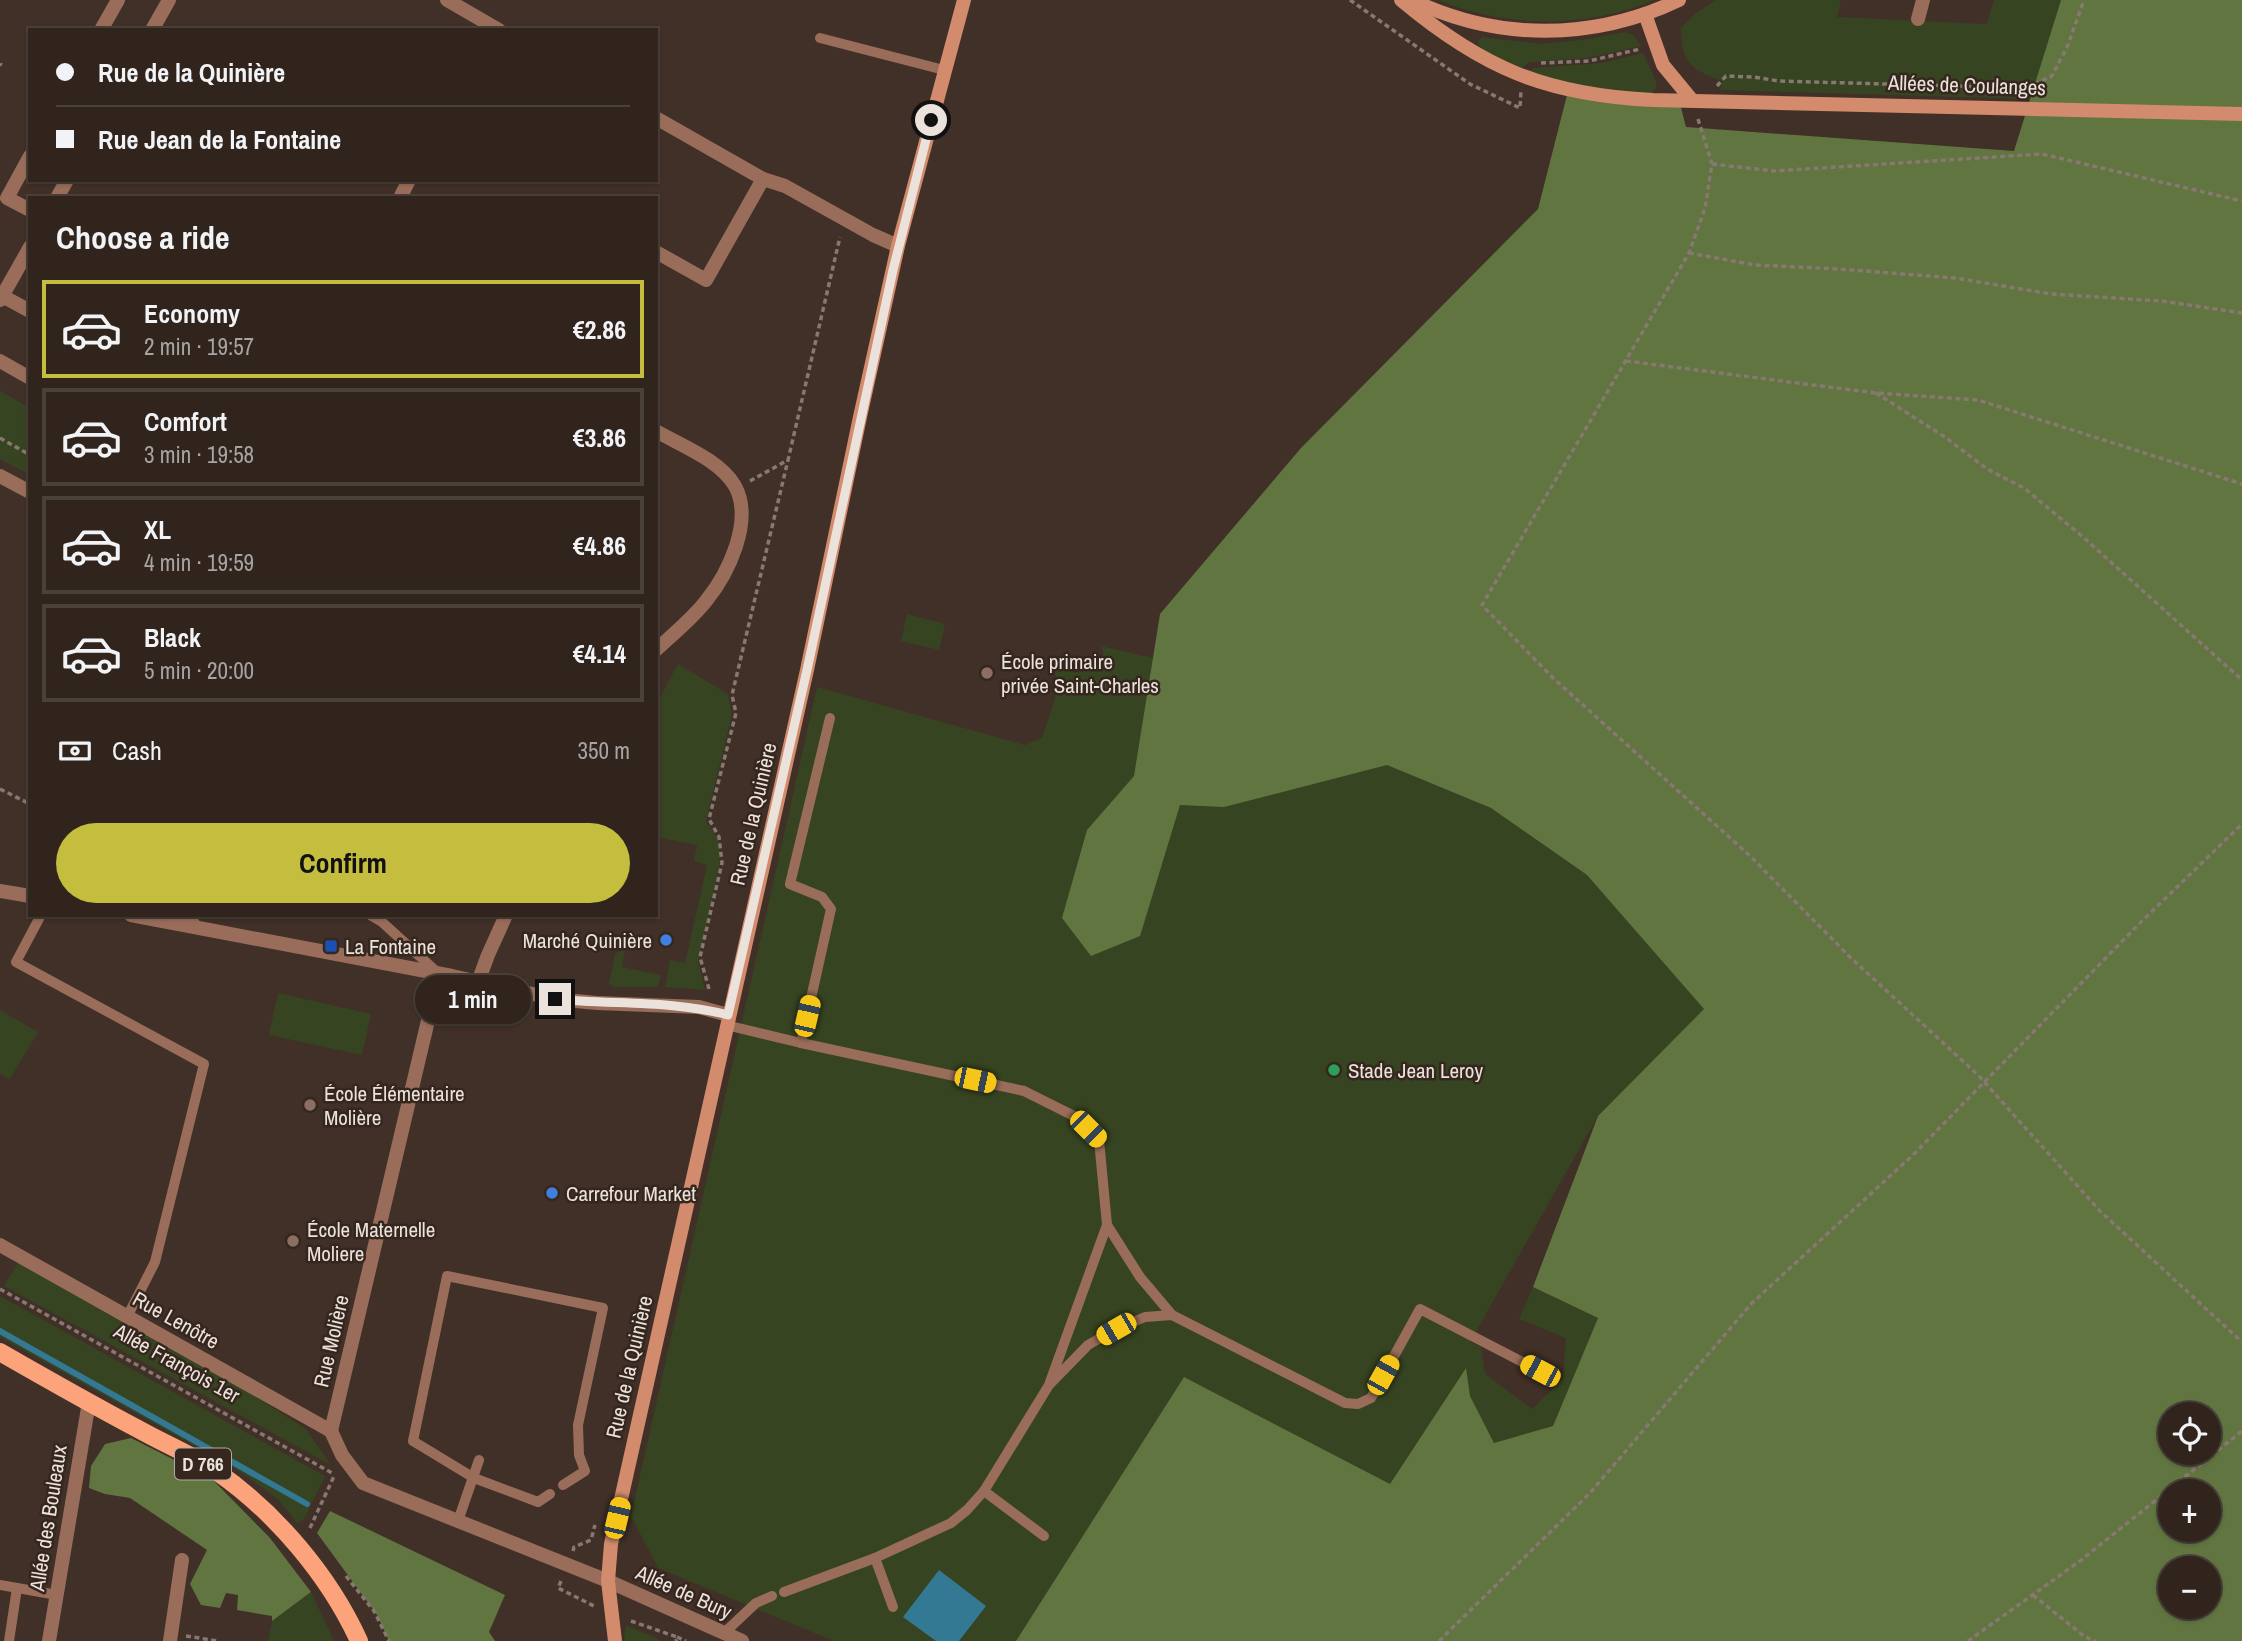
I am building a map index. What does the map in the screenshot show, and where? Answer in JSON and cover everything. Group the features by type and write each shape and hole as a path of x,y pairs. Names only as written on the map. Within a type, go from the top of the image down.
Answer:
{"main road":[{"name":"D 766","path":"0,1353 214,1470 252,1499 290,1538 320,1576 359,1641"}],"street":[{"path":"102,28 118,0"},
{"path":"153,28 169,0"},
{"path":"447,0 494,28"},
{"name":"Rue de la Quinière","path":"615,1641 608,1581 611,1544 807,670 898,246 964,0"},
{"name":"Allées de Coulanges","path":"1401,0 1449,38 1478,56 1522,79 1577,93 1620,98 2242,114"},
{"path":"1412,0 1458,19 1525,31 1552,32 1614,24 1679,0"},
{"path":"1918,19 1923,0"},
{"path":"1645,14 1663,65 1691,99"},
{"path":"658,119 763,178 785,186 898,246"},
{"path":"28,160 7,198 28,210"},
{"path":"658,253 706,280 763,178"},
{"path":"28,251 1,298 28,310"},
{"path":"0,361 28,377"},
{"path":"658,432 709,461 724,473 735,487 741,514 735,545 707,600 658,648"},
{"path":"0,476 28,491"},
{"path":"0,891 28,896"},
{"path":"141,917 555,999 699,1007 727,1020"},
{"path":"478,982 505,917"},
{"name":"Rue Molière","path":"331,1431 439,974"},
{"name":"Rue Lenôtre","path":"0,1245 331,1431"},
{"name":"Allée des Bouleaux","path":"50,1641 89,1402"},
{"path":"331,1431 342,1455 363,1483 608,1581"},
{"path":"177,1638 182,1560"},
{"name":"Allée de Bury","path":"608,1581 742,1641"}],"lane":[{"path":"820,38 944,70"},
{"path":"801,1043 831,909 822,897 790,884 830,718"},
{"path":"40,917 16,962 204,1064 155,1262 127,1317"},
{"path":"191,917 198,928"},
{"path":"373,917 439,974"},
{"path":"727,1020 801,1043 1024,1091 1078,1118 1099,1140 1107,1225 1049,1385 984,1491 951,1523 875,1558 784,1592"},
{"path":"1107,1225 1140,1277 1172,1315 1345,1403 1358,1404 1371,1398 1420,1308 1540,1371"},
{"path":"550,1494 538,1502 474,1478 413,1441 446,1276 603,1308 578,1425 579,1454 585,1471 563,1485"},
{"path":"1049,1385 1088,1345 1116,1329 1145,1317 1172,1315"},
{"path":"458,1521 479,1460"},
{"path":"984,1491 1044,1536"},
{"path":"875,1558 893,1607"},
{"path":"0,1585 57,1595"},
{"path":"9,1641 16,1588"},
{"path":"723,1633 756,1603 772,1596"}],"path":[{"path":"1350,0 1469,84 1520,108 1522,79"},
{"path":"2084,0 2068,46 2052,76 2026,88 1779,81 1726,76 1716,87 1691,99 1712,164 1705,208 1689,253 1482,605 1552,677 1749,855 1851,958 1984,1082 2099,1211 2242,1342"},
{"path":"1534,63 1589,61 1640,48"},
{"path":"1712,164 1774,171 2042,155 2242,201"},
{"path":"709,989 700,957 722,863 719,837 709,819 736,713 733,695 845,219"},
{"path":"1689,253 1755,265 1839,268 1955,278 2052,294 2161,301 2242,313"},
{"path":"1626,361 1876,393 1978,400 2242,484"},
{"path":"1876,393 1987,469 2024,488 2091,544 2242,680"},
{"path":"0,438 28,454"},
{"path":"735,487 788,460"},
{"path":"0,789 28,803"},
{"path":"1439,1641 1590,1493 1751,1304 1914,1154 2141,922 2242,824"},
{"name":"Allée François 1er","path":"0,1289 335,1474 309,1527 317,1538"},
{"path":"1968,1641 2080,1561 2242,1431"},
{"path":"341,1569 374,1611 389,1641"},
{"path":"558,1588 594,1606"},
{"path":"2033,1594 2085,1637 2096,1641"},
{"path":"633,1621 686,1641"},
{"path":"177,1638 218,1641"}],"green space":[{"path":"1438,0 1654,0 1601,16 1546,21 1491,16"},
{"path":"1716,0 1841,0 1837,17 1984,24 1987,23 1994,0 2061,0 2031,99 1720,90 1722,81 1703,73 1690,63 1681,40 1681,28 1696,13"},
{"path":"2061,0 2242,0 2242,1641 1016,1641 1184,1377 1390,1484 1466,1368 1470,1396 1494,1443 1553,1426 1598,1318 1533,1287 1598,1116 1704,1009 1587,875 1491,808 1387,765 1224,807 1180,805 1140,936 1091,956 1062,918 1087,830 1134,776 1160,614 1301,448 1538,209 1567,95 1680,104 1686,127 2014,151"},
{"path":"1625,32 1633,35 1641,46 1587,58 1530,62 1522,68 1480,49 1478,41 1482,37 1540,44"},
{"path":"1643,53 1657,83 1655,90 1649,94 1569,85 1529,72 1533,68 1602,63"},
{"path":"0,391 28,407 28,474 0,459"},
{"path":"907,614 945,624 939,650 901,641"},
{"path":"1101,646 1153,658 1135,776 1387,765 1397,769 1491,808 1587,875 1705,1009 1598,1116 1470,1342 1481,1347 1485,1374 1532,1409 1563,1379 1566,1338 1519,1319 1533,1287 1598,1318 1553,1426 1494,1443 1470,1396 1465,1369 1390,1484 1184,1377 1016,1641 834,1641 658,1568 631,1516 817,687 1025,745 1042,738 1058,689 1055,671 1063,662 1075,673 1104,654"},
{"path":"678,664 728,694 732,715 706,821 718,839 720,862 698,962 705,990 665,987 670,960 685,963 707,865 694,861 697,845 658,837 658,701"},
{"path":"625,949 622,967 661,975 658,987 613,987 609,984 615,954"},
{"path":"278,993 371,1014 362,1055 269,1035"},
{"path":"0,1010 38,1032 10,1079 0,1074"},
{"path":"19,1261 247,1391 306,1429 331,1465 4,1286"},
{"path":"0,1296 325,1476 304,1519 297,1523 278,1499 241,1472 0,1337"},
{"path":"131,1438 212,1479 270,1538 311,1592 272,1621 272,1616 237,1610 238,1595 226,1593 220,1608 201,1605 190,1584 207,1550 130,1498 89,1488 91,1466 105,1444"},
{"path":"330,1511 505,1595 489,1632 495,1641 389,1641 377,1615 317,1533"},
{"path":"311,1592 334,1641 268,1641 272,1621"},
{"path":"626,1625 656,1638 660,1641 624,1641"}],"water":[{"path":"939,1570 986,1606 959,1641 936,1641 903,1617"}],"waterway":[{"path":"0,1331 307,1504"}],"place":[{"name":"École primaire privée Saint-Charles","path":"987,673"},
{"name":"Marché Quinière","path":"666,940"},
{"name":"La Fontaine","path":"331,946"},
{"name":"Stade Jean Leroy","path":"1334,1070"},
{"name":"École Élémentaire Molière","path":"310,1105"},
{"name":"Carrefour Market","path":"552,1193"},
{"name":"École Maternelle Moliere","path":"293,1241"}],"route":[{"path":"555,999 699,1007 728,1015 807,670 898,246 931,120"}]}
